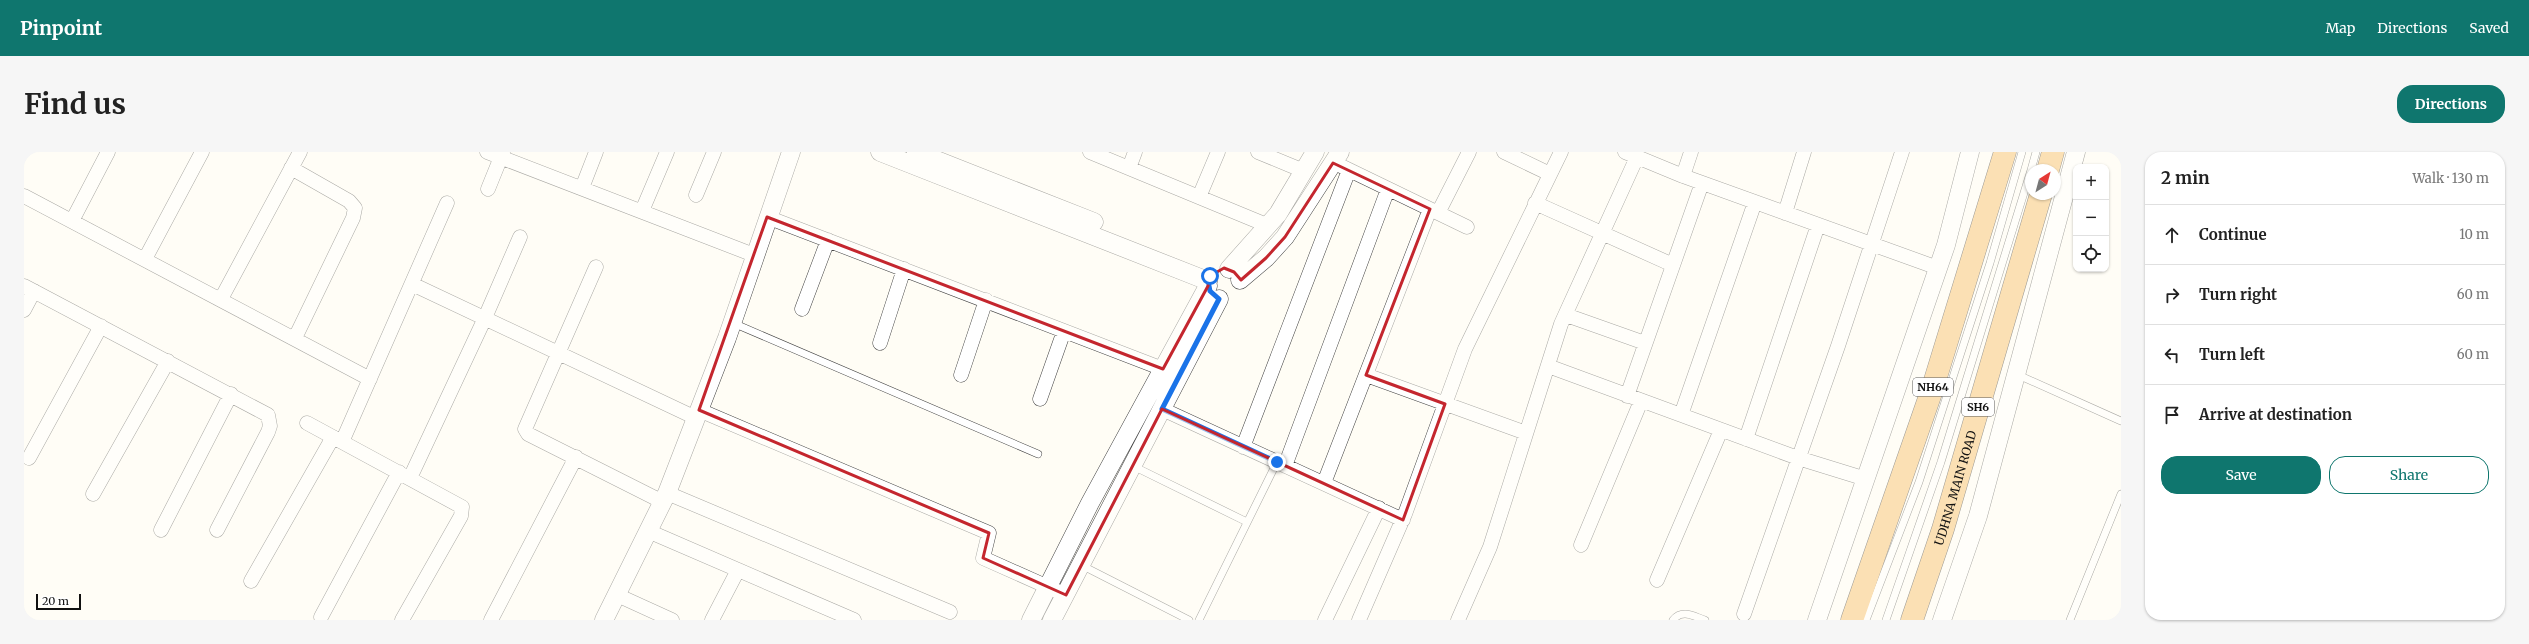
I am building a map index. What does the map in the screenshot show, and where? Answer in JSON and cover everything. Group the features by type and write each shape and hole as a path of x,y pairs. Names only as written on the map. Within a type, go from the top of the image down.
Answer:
{"highway":[{"name":"NH64","path":"1852,620 1932,390 2005,152"},
{"path":"2050,164 2053,152"},
{"name":"UDHNA MAIN ROAD","path":"1915,619 1943,529 2039,200"}],"street":[{"path":"72,221 108,152"},
{"path":"146,260 202,152"},
{"path":"221,299 300,152"},
{"path":"487,152 502,155 754,255"},
{"path":"582,188 596,152"},
{"path":"642,211 666,152"},
{"path":"696,195 714,152"},
{"path":"604,620 665,498 732,323 767,217 791,152"},
{"path":"880,152 1220,281"},
{"path":"916,152 1220,281"},
{"path":"1090,152 1269,226"},
{"path":"1128,168 1135,152"},
{"path":"1200,197 1218,152"},
{"path":"1258,152 1304,171"},
{"path":"1031,620 1090,502 1163,368 1220,281 1269,226 1315,152"},
{"path":"1324,484 1366,375 1434,211 1470,152"},
{"path":"1504,152 1550,174"},
{"path":"1359,620 1403,520 1464,349 1561,152"},
{"path":"1683,176 1691,152"},
{"path":"1785,213 1804,152"},
{"path":"1744,614 1872,244 1902,152"},
{"path":"1817,620 1950,232 1970,152"},
{"path":"1942,620 1978,516 2076,152"},
{"path":"1458,620 1488,551 1566,315 1602,235 1631,154 1683,176 1938,268"},
{"path":"488,189 502,155"},
{"path":"1052,620 1162,409 1220,281 1266,258 1285,237 1337,157 1350,170 1467,227"},
{"path":"291,168 349,201 355,208 353,218 295,338"},
{"path":"1244,447 1350,170"},
{"path":"1627,396 1702,183"},
{"path":"1281,464 1388,189"},
{"path":"24,196 370,379"},
{"path":"1681,415 1754,202"},
{"path":"251,581 337,439 370,379 447,203"},
{"path":"1535,203 1602,235 1673,265"},
{"path":"767,217 1163,368"},
{"path":"1746,439 1818,225"},
{"path":"321,617 405,475 484,320 520,237"},
{"path":"802,309 828,240"},
{"path":"596,267 525,429 528,434 665,498 950,612"},
{"path":"880,343 904,269"},
{"path":"412,284 484,320 698,414 989,533 983,558 1066,595"},
{"path":"24,310 29,288 268,415 270,426 217,530"},
{"path":"961,374 986,300"},
{"path":"1566,315 1645,343"},
{"path":"29,458 101,326"},
{"path":"1040,399 1064,330"},
{"path":"93,494 168,361"},
{"path":"1548,366 1798,458 1866,479"},
{"path":"1366,375 1526,433"},
{"path":"161,530 231,394"},
{"path":"1581,545 1641,401"},
{"path":"1162,409 1403,520"},
{"path":"307,423 459,504 462,511 402,620"},
{"path":"1657,580 1721,430"},
{"path":"491,620 576,457"},
{"path":"1325,620 1379,508"},
{"path":"648,531 854,620"},
{"path":"712,620 738,570"},
{"path":"617,595 672,620"}],"lane":[{"path":"1866,620 1919,482 1990,263 2022,152"},
{"path":"2033,164 2036,152"},
{"path":"1886,620 1941,462 2025,189"},
{"path":"732,323 1038,454"},
{"path":"2016,374 2121,421"},
{"path":"1199,620 1247,522 1281,464"},
{"path":"1132,466 1247,522"},
{"path":"2070,620 2121,494"},
{"path":"1081,565 1189,620"},
{"path":"1673,620 1679,614 1687,614 1705,620"}],"highlighted area":[{"path":"1333,163 1430,209 1366,375 1445,404 1403,520 1162,409 1066,595 983,558 989,533 699,410 767,217 1163,369 1208,286 1210,276 1224,268 1234,272 1241,280 1266,258 1285,237"}],"route":[{"path":"1210,276 1208,286 1212,296 1219,299 1162,409 1277,462"}]}
